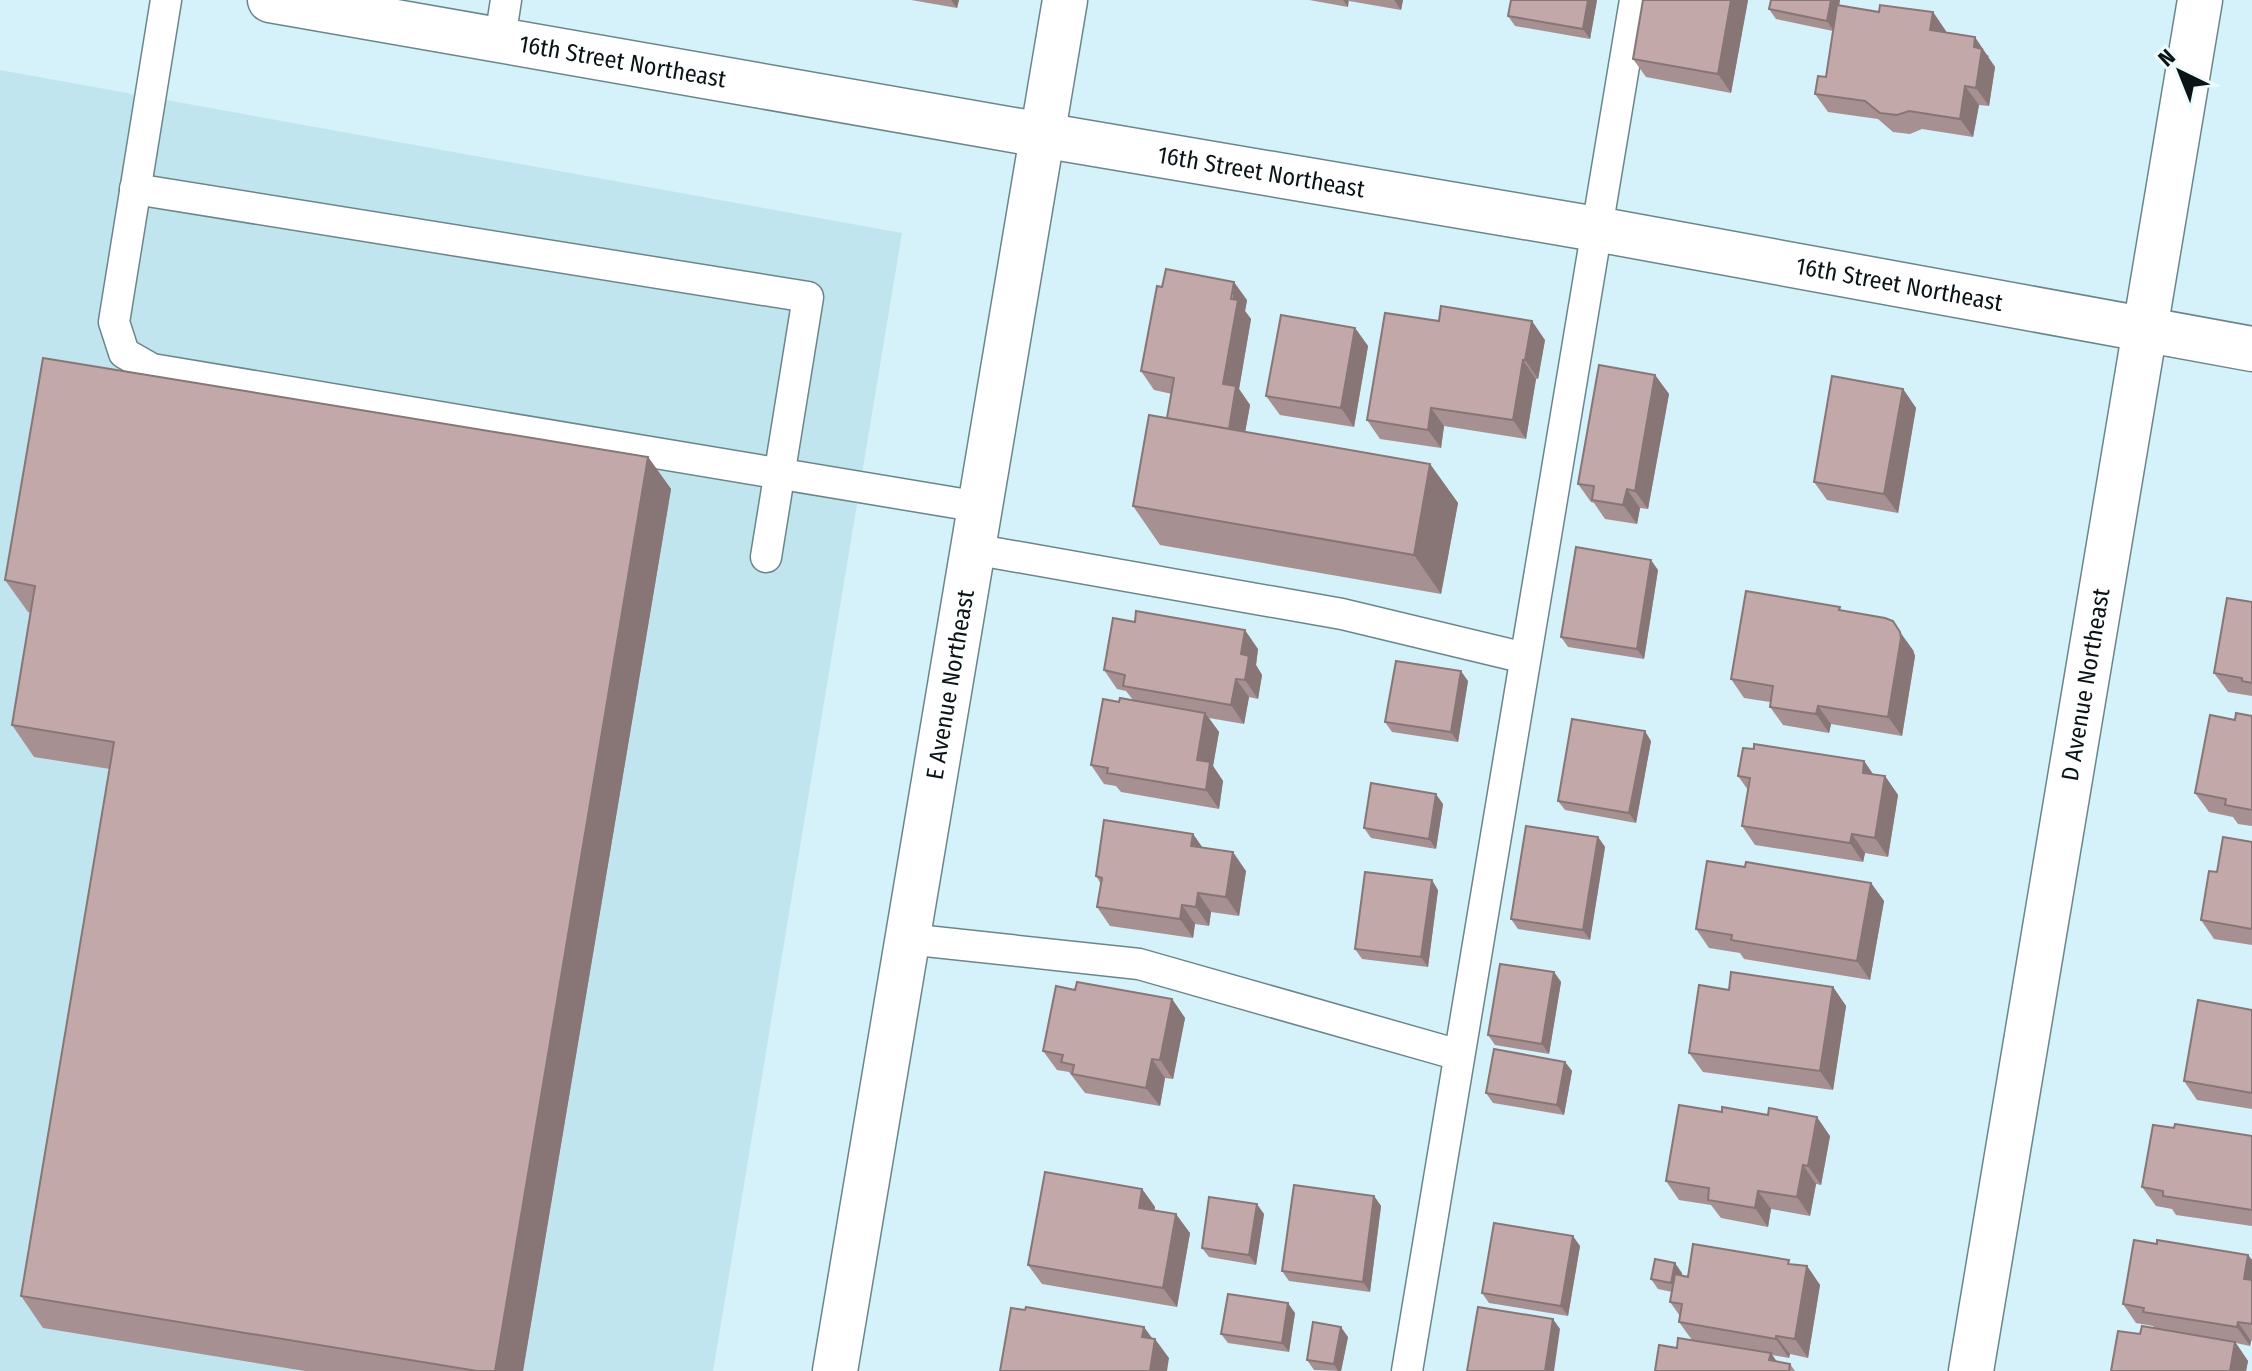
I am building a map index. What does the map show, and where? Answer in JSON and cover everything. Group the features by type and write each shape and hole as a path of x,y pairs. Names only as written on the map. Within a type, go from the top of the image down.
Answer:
{"street":[{"name":"16th Street Northeast","path":"270,0 503,20 1042,135 1596,229 2252,349"},
{"name":"E Avenue Northeast","path":"835,1371 1065,0"},
{"name":"D Avenue Northeast","path":"1971,1371 2200,0"}],"lane":[{"path":"166,0 114,322 124,353 152,369 780,473 976,528 1525,658"},
{"path":"1407,1371 1635,0"},
{"path":"135,189 808,297 766,557"},
{"path":"907,939 1139,964 1459,1055"}],"shaded area":[{"path":"0,70 902,233 713,1371 0,1371"}],"building":[{"path":"1511,0 1588,0 1583,29 1508,16"},
{"path":"1643,0 1731,0 1718,74 1633,59"},
{"path":"1771,0 1831,0 1827,21 1769,9"},
{"path":"1837,5 1879,12 1880,5 1933,12 1930,30 1975,37 1974,47 1982,49 1976,88 1965,86 1960,119 1909,111 1897,115 1880,113 1865,101 1815,94 1818,76 1826,77"},
{"path":"1166,269 1234,282 1231,299 1238,300 1223,384 1236,386 1229,429 1167,418 1174,378 1141,371 1157,286 1162,287"},
{"path":"1441,306 1532,321 1513,420 1431,408 1428,430 1367,420 1385,313 1439,321"},
{"path":"1281,315 1355,328 1341,408 1266,396"},
{"path":"43,358 648,457 495,1371 477,1371 21,1296 114,742 12,725 35,586 5,580"},
{"path":"1599,365 1655,375 1635,491 1627,489 1623,505 1592,500 1594,486 1578,484"},
{"path":"1832,376 1903,389 1884,494 1814,482"},
{"path":"1149,415 1430,464 1414,555 1133,506"},
{"path":"1576,547 1651,560 1637,649 1561,637"},
{"path":"1746,591 1840,607 1839,610 1893,621 1901,638 1888,717 1818,706 1816,714 1770,707 1773,686 1731,679"},
{"path":"2227,598 2252,602 2252,683 2214,673"},
{"path":"1136,611 1245,630 1241,654 1249,656 1245,680 1236,679 1231,705 1123,686 1125,675 1104,670 1113,618 1135,622"},
{"path":"1396,661 1461,671 1451,732 1385,722"},
{"path":"1120,698 1205,713 1197,760 1210,762 1206,790 1107,773 1108,768 1091,765 1103,699 1119,702"},
{"path":"2236,713 2252,716 2252,810 2225,805 2226,799 2195,793 2210,715 2235,720"},
{"path":"1572,719 1645,731 1629,813 1558,801"},
{"path":"1754,744 1864,761 1863,773 1885,776 1875,838 1852,834 1850,843 1742,826 1750,778 1738,776 1743,748 1754,749"},
{"path":"1371,783 1436,794 1429,839 1364,828"},
{"path":"1104,820 1193,834 1191,846 1233,852 1226,897 1198,893 1196,907 1182,905 1180,919 1097,907 1102,878 1096,876"},
{"path":"1526,826 1598,837 1583,930 1511,919"},
{"path":"2223,837 2252,842 2252,929 2201,920 2209,871 2217,872"},
{"path":"1707,861 1745,867 1746,862 1871,883 1857,961 1731,940 1732,935 1696,929"},
{"path":"1365,872 1432,880 1421,957 1355,949"},
{"path":"1500,964 1554,972 1542,1044 1488,1035"},
{"path":"1731,972 1833,987 1820,1071 1689,1053 1699,985 1729,990"},
{"path":"1077,982 1172,999 1160,1060 1152,1059 1146,1088 1072,1074 1074,1065 1061,1062 1063,1055 1043,1051 1056,986 1075,990"},
{"path":"2198,1000 2252,1010 2252,1093 2184,1081"},
{"path":"1494,1049 1565,1062 1557,1105 1486,1093"},
{"path":"1679,1105 1722,1112 1722,1107 1768,1115 1769,1108 1817,1117 1808,1166 1803,1165 1797,1197 1758,1191 1755,1208 1708,1200 1709,1188 1666,1181"},
{"path":"2175,1124 2252,1136 2252,1210 2163,1196 2163,1191 2142,1187 2153,1125 2174,1128"},
{"path":"1045,1172 1142,1189 1139,1208 1176,1214 1163,1288 1028,1265"},
{"path":"1294,1185 1374,1196 1363,1282 1282,1271"},
{"path":"1209,1197 1257,1204 1249,1255 1202,1248"},
{"path":"1494,1223 1573,1236 1561,1306 1482,1293"},
{"path":"2134,1240 2157,1244 2157,1240 2248,1255 2244,1279 2252,1280 2252,1324 2238,1322 2237,1327 2143,1312 2144,1308 2123,1304"},
{"path":"1693,1244 1789,1260 1788,1264 1807,1266 1795,1339 1776,1336 1776,1339 1679,1322 1682,1304 1670,1302 1675,1274 1688,1277"},
{"path":"1655,1259 1675,1263 1671,1283 1651,1279"},
{"path":"1228,1294 1288,1303 1282,1343 1221,1334"},
{"path":"1026,1307 1144,1327 1142,1337 1155,1339 1150,1371 1000,1371 1011,1308 1025,1310"},
{"path":"1478,1307 1553,1319 1545,1371 1467,1371"},
{"path":"1313,1322 1341,1327 1334,1364 1307,1360"},
{"path":"2142,1326 2235,1342 2230,1371 2111,1371 2118,1331 2140,1334"},
{"path":"1678,1338 1771,1353 1769,1360 1790,1364 1789,1371 1655,1371 1659,1345 1677,1348"}]}
